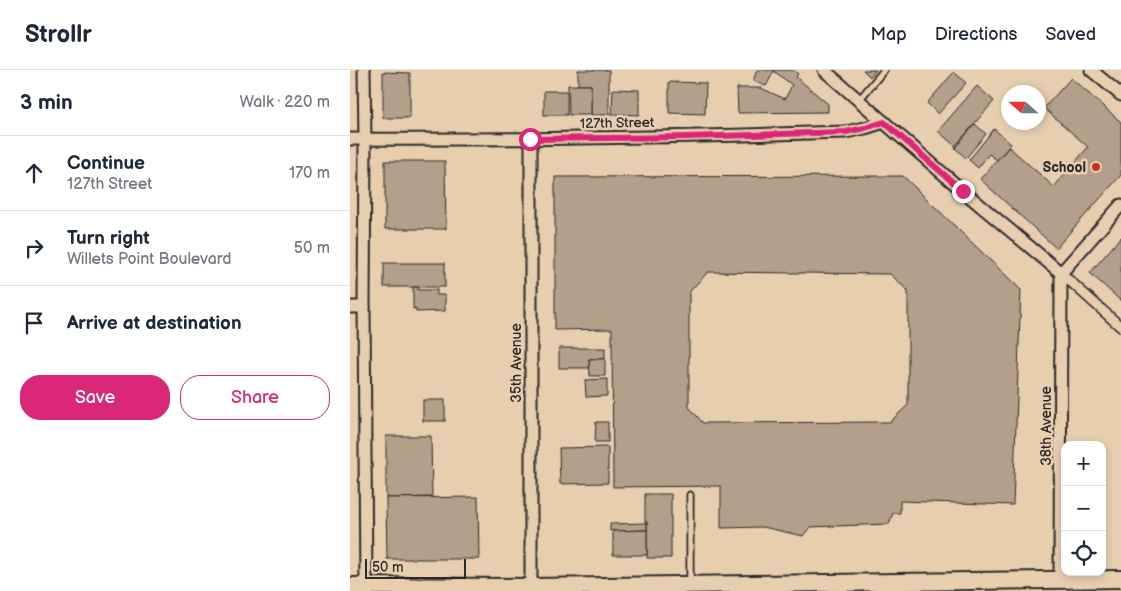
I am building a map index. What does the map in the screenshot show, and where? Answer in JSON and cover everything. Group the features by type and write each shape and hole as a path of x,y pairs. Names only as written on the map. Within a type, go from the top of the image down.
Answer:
{"main road":[{"path":"361,589 627,588 690,585 1121,579"}],"street":[{"path":"361,589 364,70"},
{"path":"824,70 963,191 1062,273 1121,327"},
{"path":"1090,70 1121,96"},
{"name":"127th Street","path":"350,139 687,137 846,132 884,122"},
{"name":"35th Avenue","path":"530,139 531,587"},
{"path":"1062,273 1121,205"},
{"name":"38th Avenue","path":"1060,579 1062,273"},
{"path":"350,307 364,307"}],"lane":[{"path":"859,100 884,70"},
{"path":"690,494 690,585"}],"building":[{"path":"578,70 609,70 609,115 591,115 591,85 578,85"},
{"path":"757,70 793,70 798,74 796,77 828,104 828,112 738,113 737,88 761,88 785,99 792,85 774,71 766,86 753,81"},
{"path":"863,70 876,70 870,77"},
{"path":"383,72 410,73 410,118 383,118"},
{"path":"954,72 966,83 938,114 927,103"},
{"name":"School","path":"1071,78 1121,122 1121,175 1056,248 980,179 1009,147 1054,187 1088,147 1046,110 1046,106"},
{"path":"669,82 706,83 705,114 669,113"},
{"path":"568,85 591,85 591,115 569,115"},
{"path":"977,86 994,101 955,146 938,131"},
{"path":"613,89 639,90 639,115 612,114"},
{"path":"544,91 567,91 567,115 544,115"},
{"path":"975,124 986,134 966,158 955,148"},
{"path":"994,129 1011,144 997,160 989,154 978,168 969,160"},
{"path":"385,161 445,161 446,229 385,229"},
{"path":"903,176 1021,290 1013,505 900,501 900,513 893,513 889,524 810,527 803,536 763,527 721,528 721,486 613,487 612,329 555,330 555,177","holes":["708,272 890,274 908,291 908,405 890,422 703,423 689,407 689,292"]},
{"path":"1121,237 1121,301 1090,273"},
{"path":"384,263 445,263 445,287 384,287"},
{"path":"413,287 418,287 418,290 437,290 437,295 445,295 445,311 416,312 416,308 413,309"},
{"path":"559,348 605,348 605,359 589,359 590,368 559,368"},
{"path":"589,359 605,359 605,376 590,376"},
{"path":"607,379 607,396 586,397 585,380"},
{"path":"423,400 445,400 445,421 423,421"},
{"path":"596,422 608,422 608,442 595,442"},
{"path":"386,436 431,436 432,497 386,498"},
{"path":"608,447 608,483 560,484 559,448"},
{"path":"645,494 671,494 671,558 647,558"},
{"path":"478,497 479,559 387,559 386,498"},
{"path":"647,523 647,530 610,531 610,524"},
{"path":"647,530 647,555 613,555 613,531"}],"place":[{"name":"School","path":"1096,167"}],"route":[{"path":"530,139 846,132 884,122 963,191"}]}
